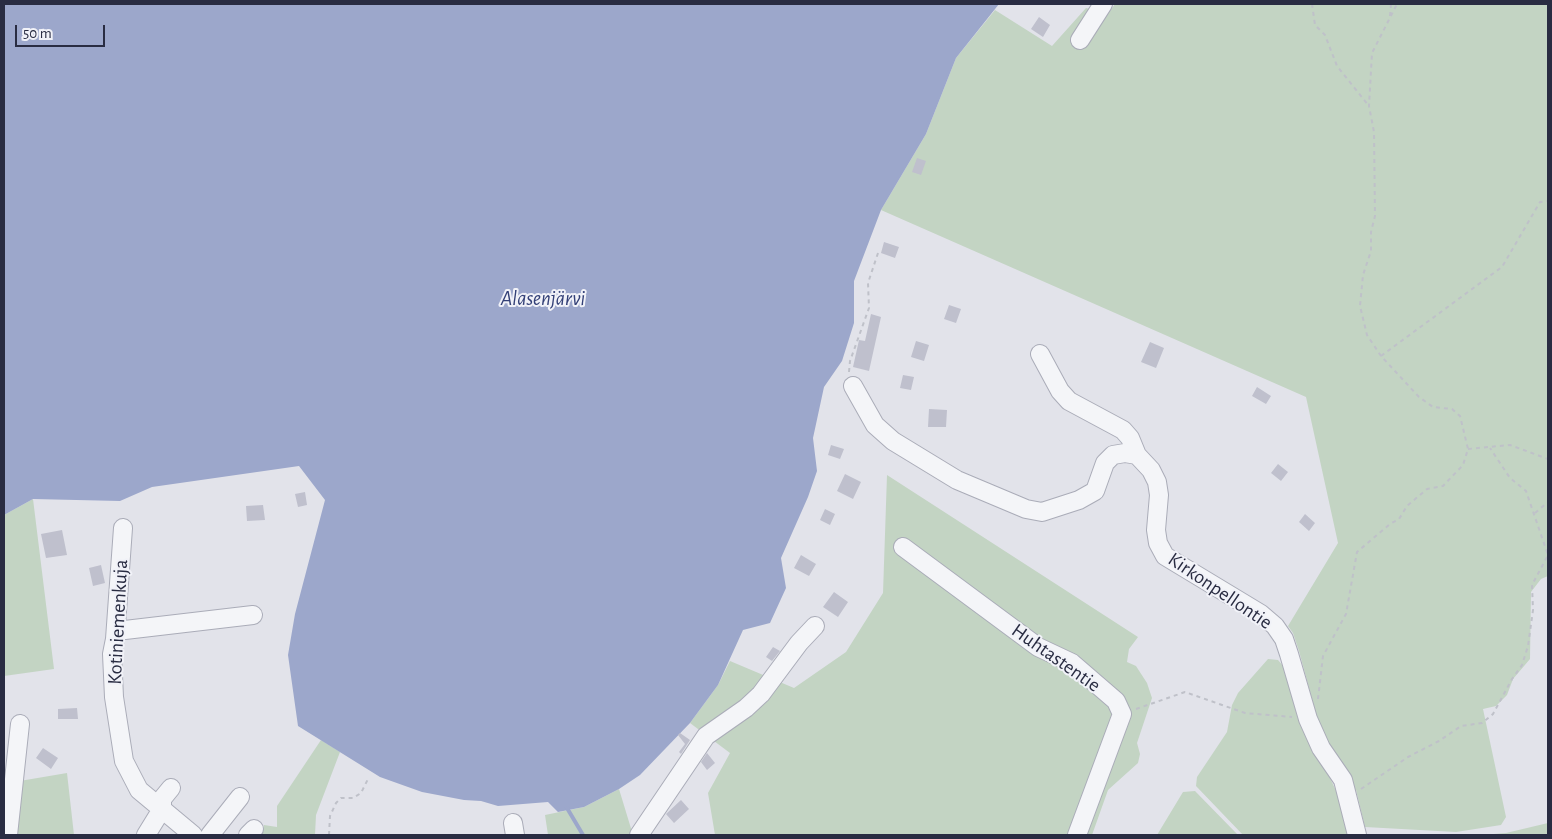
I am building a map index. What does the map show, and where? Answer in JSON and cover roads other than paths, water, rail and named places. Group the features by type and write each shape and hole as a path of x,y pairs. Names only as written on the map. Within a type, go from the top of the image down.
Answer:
{"street":[{"path":"1080,40 1102,4"},
{"name":"Kirkonpellontie","path":"1040,354 1060,391 1069,401 1123,430 1130,438 1137,454 1151,470 1157,482 1159,495 1156,530 1158,543 1165,556 1261,614 1275,626 1284,639 1308,719 1321,748 1343,780 1357,835"},
{"path":"853,386 875,425 893,441 957,480 1026,509 1042,512 1078,500 1095,491 1106,463 1113,455 1137,454"},
{"name":"Kotiniemenkuja","path":"123,528 115,639 112,654 114,697 124,761 139,790 193,835"},
{"name":"Huhtastentie","path":"903,548 1038,646 1072,663 1116,701 1122,714 1077,835"},
{"path":"125,630 253,615"},
{"path":"639,835 706,736 746,708 761,694 799,643 816,626"},
{"path":"8,835 20,724"},
{"path":"146,835 162,809 162,799 171,788"},
{"path":"210,835 240,797"}],"water":[{"name":"Alasenjärvi","path":"4,4 999,4 956,58 926,134 881,210 854,281 854,323 842,361 824,387 813,438 817,471 808,497 781,558 786,588 770,623 743,630 718,685 690,723 640,775 619,789 584,807 558,812 548,802 498,806 481,801 464,800 422,792 380,777 298,726 288,655 295,614 325,500 299,466 152,487 120,501 33,499 4,515"}],"waterway":[{"path":"567,808 583,835"}]}
